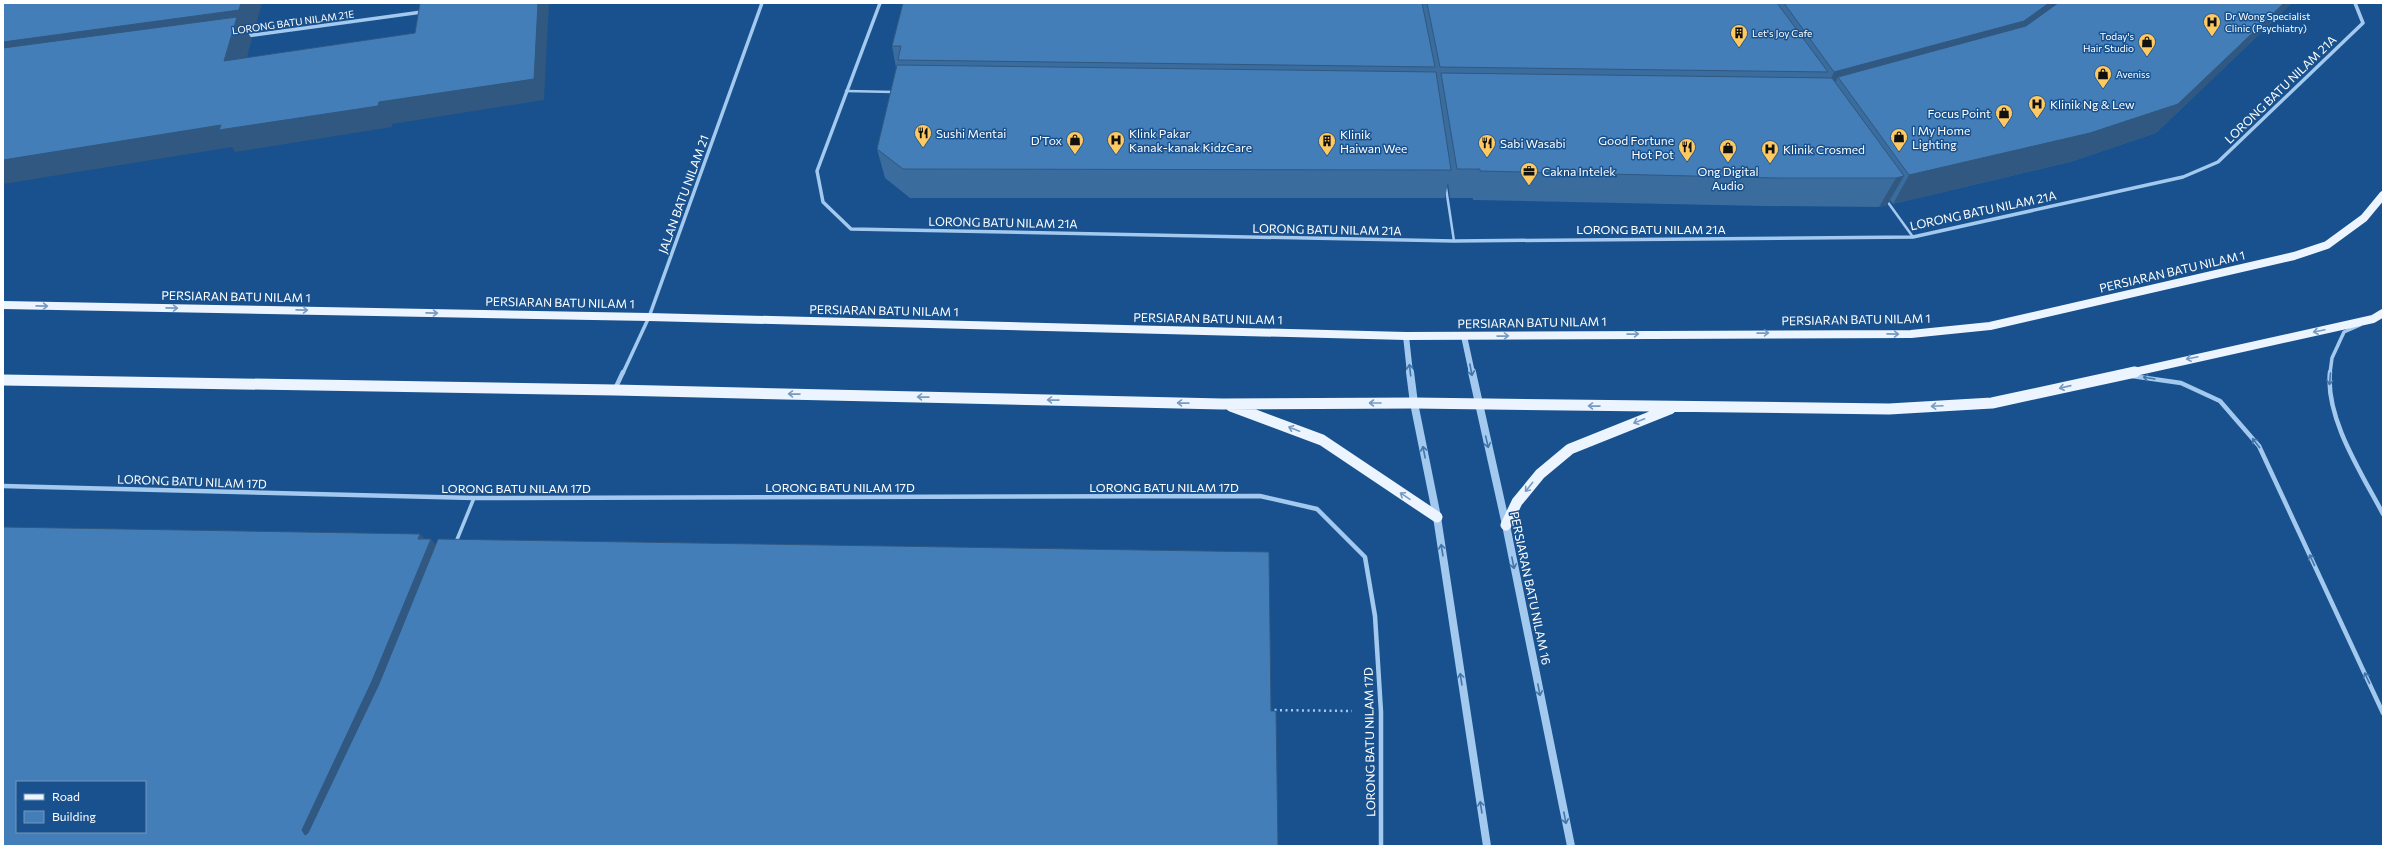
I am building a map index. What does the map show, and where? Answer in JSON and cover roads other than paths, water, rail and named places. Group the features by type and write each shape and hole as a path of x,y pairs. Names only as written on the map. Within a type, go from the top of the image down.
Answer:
{"main road":[{"name":"PERSIARAN BATU NILAM 1","path":"3,305 649,317 1406,336 1812,333 1910,334 1990,326 2294,256 2327,245 2364,218 2383,195"},
{"path":"3,380 615,390 1222,404 1414,403 1675,407 1889,408 1992,403 2373,320 2383,313"},
{"path":"1222,404 1322,440 1437,518"},
{"path":"1506,525 1517,502 1540,474 1570,448 1675,407"}],"street":[{"name":"JALAN BATU NILAM 21","path":"615,390 649,317 762,3"},
{"path":"846,91 880,3"},
{"name":"LORONG BATU NILAM 21A","path":"846,91 817,171 823,202 851,229 1454,241 1913,237 2184,177 2218,162 2363,23 2358,7 2355,3"},
{"name":"LORONG BATU NILAM 21E","path":"238,37 427,12"},
{"path":"2373,320 2344,332 2332,358 2329,385 2344,438 2383,514"},
{"path":"1406,336 1414,403 1437,518 1487,846"},
{"name":"PERSIARAN BATU NILAM 16","path":"1464,336 1506,525 1571,846"},
{"path":"2120,374 2181,383 2220,401 2259,446 2383,713"},
{"name":"LORONG BATU NILAM 17D","path":"3,486 474,498 1260,496 1317,509 1365,557 1375,616 1382,712 1381,846"}],"lane":[{"path":"846,91 901,92"},
{"path":"1446,186 1454,241"},
{"path":"1886,199 1913,237"},
{"path":"453,550 474,498"}],"place":[{"name":"Dr Wong Specialist Clinic (Psychiatry)","path":"2212,37"},
{"name":"Let's Joy Cafe","path":"1739,48"},
{"name":"Today's Hair Studio","path":"2147,57"},
{"name":"Aveniss","path":"2103,89"},
{"name":"Klinik Ng & Lew","path":"2037,119"},
{"name":"Focus Point","path":"2004,128"},
{"name":"Sushi Mentai","path":"923,148"},
{"name":"I My Home Lighting","path":"1899,152"},
{"name":"D'Tox","path":"1075,155"},
{"name":"Klink Pakar Kanak-kanak KidzCare","path":"1116,155"},
{"name":"Klinik Haiwan Wee","path":"1327,156"},
{"name":"Sabi Wasabi","path":"1487,158"},
{"name":"Good Fortune Hot Pot","path":"1687,162"},
{"name":"Ong Digital Audio","path":"1728,163"},
{"name":"Klinik Crosmed","path":"1770,164"},
{"name":"Cakna Intelek","path":"1529,186"}]}
